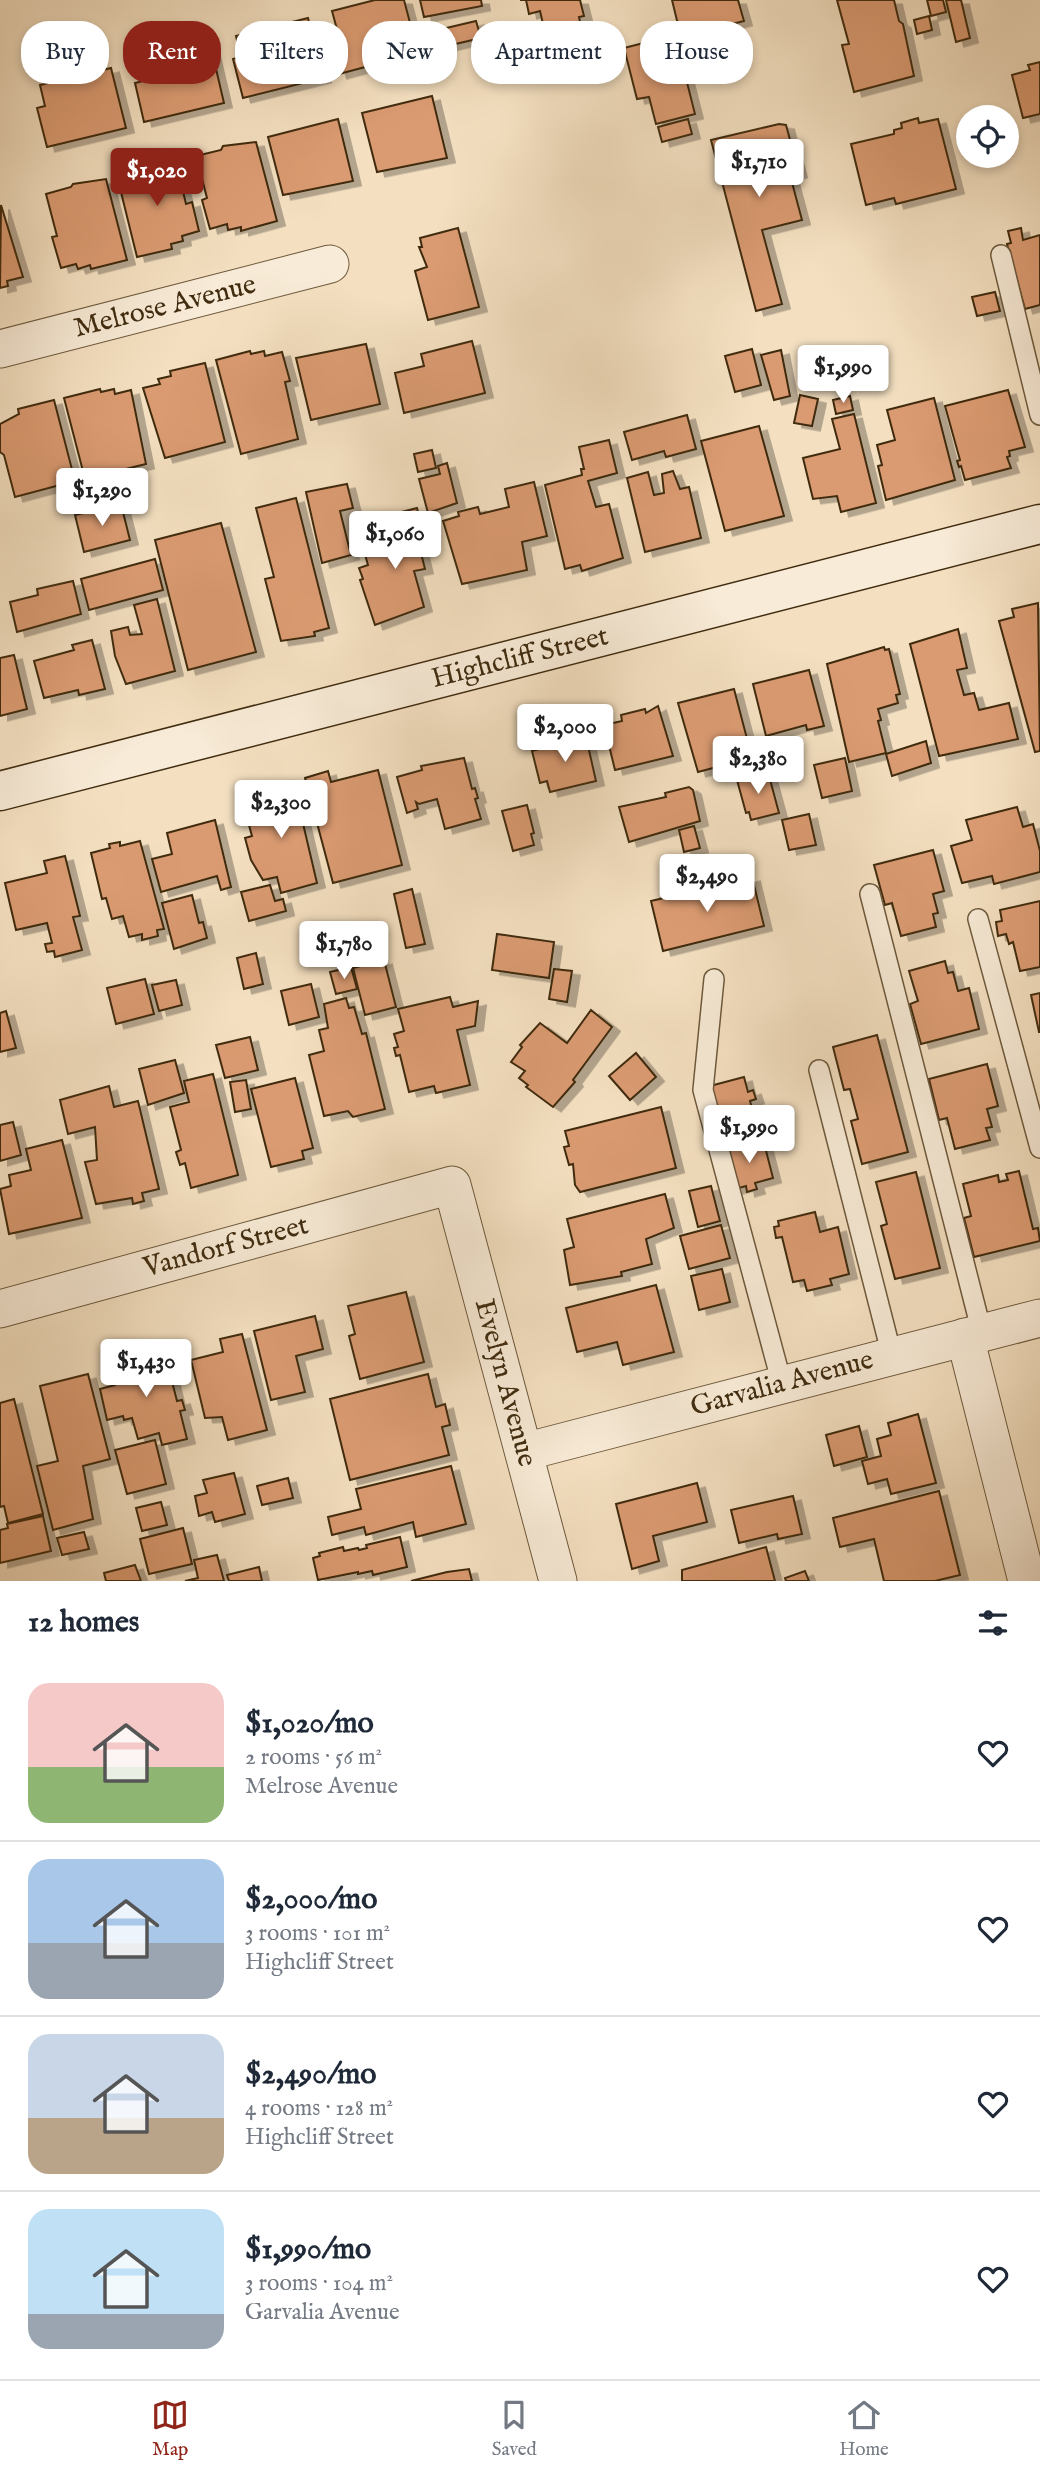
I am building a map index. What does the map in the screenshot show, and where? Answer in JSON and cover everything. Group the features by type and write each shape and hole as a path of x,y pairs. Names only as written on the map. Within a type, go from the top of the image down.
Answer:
{"street":[{"name":"Melrose Avenue","path":"0,349 330,264"},
{"name":"Highcliff Street","path":"0,791 1040,524"},
{"name":"Vandorf Street","path":"0,1309 452,1185"},
{"name":"Evelyn Avenue","path":"452,1185 558,1581"},
{"name":"Garvalia Avenue","path":"524,1452 1040,1318"},
{"path":"973,1335 1027,1581"}],"lane":[{"path":"1001,255 1040,415"},
{"path":"870,894 973,1335"},
{"path":"978,919 1040,1148"},
{"path":"713,979 703,1090 782,1384"},
{"path":"820,1070 892,1356"}],"building":[{"path":"375,0 404,0 410,21 362,21 362,68 348,72 348,21 335,21 332,11"},
{"path":"420,0 481,0 482,6 424,17"},
{"path":"526,0 580,0 584,16 579,17 580,21 542,21 540,11 529,14"},
{"path":"672,0 738,0 744,21 677,21"},
{"path":"837,0 894,0 899,21 903,24 914,76 854,92 842,45 849,44"},
{"path":"927,0 943,0 946,12 931,16"},
{"path":"946,0 961,0 970,38 956,42"},
{"path":"929,16 932,30 917,34 914,20"},
{"path":"471,22 471,40 457,44 457,25"},
{"path":"640,44 640,84 687,84 695,114 656,124 649,97 637,99 626,47"},
{"path":"1040,62 1040,114 1023,118 1012,75 1030,70 1028,65"},
{"path":"109,68 126,128 47,147 37,108 45,106 40,85 109,84"},
{"path":"135,84 220,84 224,103 144,122"},
{"path":"239,84 299,84 243,98"},
{"path":"432,96 447,158 377,172 362,113"},
{"path":"918,118 919,123 938,119 956,189 896,204 894,198 866,205 851,144 894,134 894,130 902,128 901,123"},
{"path":"338,119 353,181 283,195 268,137"},
{"path":"688,119 692,134 662,142 658,127"},
{"path":"779,124 786,125 799,173 790,175 802,220 762,230 782,304 756,311 711,140"},
{"path":"256,142 277,221 241,231 241,227 228,230 227,224 210,229 202,200 207,198 196,156 221,150 223,146"},
{"path":"176,162 186,204 192,202 199,231 182,236 183,241 171,244 172,249 137,257 117,176 138,171 139,167 148,164 152,168"},
{"path":"106,179 127,260 91,269 90,265 78,269 76,264 61,268 52,237 57,236 46,194 71,187 73,184"},
{"path":"1,205 23,277 7,281 8,286 0,288"},
{"path":"458,228 479,307 428,320 415,271 427,267 419,247 422,247 420,238"},
{"path":"1021,228 1023,240 1040,235 1040,305 1025,309 1007,244 1011,243 1008,231"},
{"path":"995,292 1000,311 977,316 972,297"},
{"path":"472,341 485,393 404,413 395,373 424,366 421,354"},
{"path":"366,344 380,404 311,420 296,358"},
{"path":"752,349 761,385 735,392 725,356"},
{"path":"781,350 790,396 774,400 761,355"},
{"path":"250,351 251,354 264,351 265,356 282,352 290,381 285,382 298,439 241,454 216,360"},
{"path":"205,363 225,442 165,458 143,388 160,384 158,379 171,376 170,371"},
{"path":"100,389 101,392 114,389 115,394 131,390 146,464 85,479 64,398"},
{"path":"1008,390 1025,447 1009,451 1010,456 1007,457 1011,468 965,480 957,461 960,460 945,406"},
{"path":"800,395 818,399 812,426 794,423"},
{"path":"850,396 853,410 836,414 833,400"},
{"path":"934,398 955,480 886,500 878,466 882,465 877,445 895,440 887,410"},
{"path":"54,400 75,481 15,497 4,455 0,452 0,424 19,414 18,409"},
{"path":"854,414 876,503 841,512 837,496 813,499 803,458 840,449 832,419"},
{"path":"687,415 696,449 666,457 664,451 632,460 624,432"},
{"path":"759,426 784,516 725,531 701,441"},
{"path":"609,440 617,473 588,481 596,507 609,504 623,558 582,571 580,565 565,569 545,485 582,475 581,469 584,469 579,447"},
{"path":"432,450 436,468 418,472 414,454"},
{"path":"447,463 457,503 428,513 419,479 440,474 438,466"},
{"path":"673,471 680,489 689,487 701,538 645,552 627,478 648,472 654,495 664,493 662,474"},
{"path":"534,482 547,536 522,542 527,570 462,584 443,521 459,516 458,512 478,507 480,514 509,507 505,489"},
{"path":"347,484 353,508 340,511 351,555 322,563 306,492"},
{"path":"296,498 329,628 314,632 315,636 281,641 265,579 274,577 256,508"},
{"path":"121,504 130,540 84,552 75,515"},
{"path":"417,508 425,539 418,541 425,569 414,571 424,607 375,625 360,580 363,579 359,568 368,565 364,551 397,542 390,515"},
{"path":"221,523 256,652 188,670 155,540"},
{"path":"155,559 163,590 89,610 81,579"},
{"path":"73,581 81,614 17,632 10,602 38,595 37,589"},
{"path":"157,599 175,671 126,684 115,656 111,631 128,627 130,635 142,634 134,605"},
{"path":"1038,603 1040,751 1035,752 999,621 1014,617 1012,609"},
{"path":"958,629 967,668 957,670 964,695 974,693 979,710 1009,703 1018,739 939,756 910,644"},
{"path":"92,640 105,689 79,695 78,690 44,698 34,661 74,650 72,645"},
{"path":"884,647 885,650 889,649 900,694 896,695 898,703 878,709 881,720 878,721 886,753 849,762 827,664"},
{"path":"14,655 27,709 0,716 0,658"},
{"path":"809,670 824,726 807,730 806,725 766,736 753,684"},
{"path":"734,689 750,750 731,756 732,763 698,772 678,703"},
{"path":"658,706 673,756 615,770 604,725 622,721 621,715 645,709 646,713"},
{"path":"586,737 596,781 550,792 547,781 540,783 532,751 553,745 552,741 563,738 564,743"},
{"path":"926,741 931,763 892,776 886,754"},
{"path":"464,758 472,789 475,788 478,798 475,799 481,819 445,829 437,799 419,804 416,802 418,809 407,813 397,777 422,770 421,766"},
{"path":"845,758 852,791 822,798 814,765"},
{"path":"378,770 402,865 333,883 305,778 328,771 331,782"},
{"path":"768,772 779,813 751,820 749,812 746,813 737,780"},
{"path":"293,781 317,883 281,893 277,877 263,880 251,860 245,838 252,836 245,811 270,804 265,789"},
{"path":"689,787 693,790 700,821 629,842 619,807 666,797 665,793"},
{"path":"527,805 534,845 513,851 502,811"},
{"path":"1017,807 1023,827 1033,824 1040,851 1040,872 994,884 992,876 962,883 951,846 972,840 966,820"},
{"path":"809,814 816,845 789,850 782,820"},
{"path":"215,820 231,887 221,890 217,876 161,892 152,859 172,854 167,833"},
{"path":"694,826 700,848 684,852 679,830"},
{"path":"140,841 164,929 157,930 158,936 142,940 142,934 129,937 123,916 112,919 106,898 102,899 91,853 110,848 109,844 120,842 120,846"},
{"path":"933,850 944,891 933,894 938,913 933,914 936,927 901,936 892,903 885,905 874,865"},
{"path":"65,856 80,916 73,917 82,950 55,957 54,951 47,952 45,944 52,943 47,923 16,930 5,883 47,873 44,861"},
{"path":"752,877 764,926 663,951 651,901"},
{"path":"270,885 275,901 283,899 286,911 249,921 241,892"},
{"path":"412,889 425,944 406,948 394,894"},
{"path":"192,895 199,923 203,922 207,938 174,949 162,903"},
{"path":"1040,901 1040,967 1020,971 1013,942 1009,944 1006,934 998,936 996,922 1002,921 1000,910"},
{"path":"497,934 554,942 549,978 492,970"},
{"path":"256,953 263,984 244,989 237,958"},
{"path":"384,960 396,1007 365,1015 353,968"},
{"path":"945,961 948,973 953,972 958,991 969,988 979,1029 921,1044 910,1004 918,1001 909,971"},
{"path":"351,967 357,989 336,994 330,972"},
{"path":"554,969 572,971 567,1002 549,999"},
{"path":"145,979 154,1014 116,1024 107,988"},
{"path":"176,980 182,1005 159,1011 152,985"},
{"path":"311,984 319,1017 289,1025 281,991"},
{"path":"1040,993 1040,1032 1039,1032 1031,995"},
{"path":"450,997 453,1007 478,1001 475,1026 457,1030 470,1085 436,1093 434,1086 409,1092 400,1055 396,1056 394,1048 398,1047 394,1034 404,1031 398,1009"},
{"path":"346,998 349,1008 354,1007 362,1034 366,1033 385,1109 353,1117 348,1111 324,1116 309,1055 324,1051 319,1030 328,1028 324,1004"},
{"path":"591,1010 612,1027 573,1080 575,1082 553,1107 526,1087 528,1085 519,1078 525,1071 511,1062 522,1047 520,1045 540,1023 567,1043"},
{"path":"6,1011 16,1048 0,1052 0,1013"},
{"path":"877,1035 908,1152 862,1164 851,1121 858,1119 850,1089 844,1090 833,1047"},
{"path":"250,1037 258,1070 225,1078 216,1045"},
{"path":"636,1053 656,1077 630,1100 609,1076"},
{"path":"175,1060 184,1093 148,1105 139,1069"},
{"path":"987,1064 998,1106 987,1109 992,1127 986,1128 990,1140 955,1149 947,1118 939,1120 929,1079"},
{"path":"213,1074 238,1175 191,1188 185,1163 180,1165 176,1152 181,1150 170,1107 189,1102 184,1081"},
{"path":"744,1077 748,1092 753,1090 756,1099 750,1101 753,1112 743,1114 745,1119 733,1123 731,1117 719,1120 710,1086"},
{"path":"295,1078 313,1148 302,1151 304,1159 271,1167 251,1089"},
{"path":"246,1080 251,1109 235,1112 230,1082"},
{"path":"109,1086 114,1107 138,1101 159,1189 142,1193 144,1201 133,1204 132,1198 96,1204 85,1162 97,1160 95,1127 68,1134 60,1100"},
{"path":"661,1107 676,1168 580,1192 575,1185 573,1164 569,1165 564,1147 569,1146 565,1131"},
{"path":"13,1122 21,1155 0,1161 0,1125"},
{"path":"763,1139 773,1178 755,1183 757,1189 747,1192 746,1186 735,1189 725,1149"},
{"path":"62,1140 82,1218 9,1234 0,1189 11,1186 9,1175 31,1170 26,1149"},
{"path":"1019,1171 1033,1229 1038,1228 1040,1241 974,1257 964,1218 971,1216 963,1184 998,1175 999,1182 1008,1180 1006,1174"},
{"path":"916,1172 940,1268 895,1279 881,1226 887,1224 876,1182"},
{"path":"711,1186 720,1221 698,1227 689,1191"},
{"path":"665,1194 674,1228 646,1239 652,1264 621,1272 622,1276 570,1285 564,1250 574,1247 567,1219"},
{"path":"815,1212 820,1232 838,1227 849,1274 830,1279 832,1285 807,1291 804,1280 793,1282 782,1237 776,1238 774,1227 779,1226 778,1221"},
{"path":"721,1225 730,1258 689,1269 680,1236"},
{"path":"722,1269 730,1302 699,1310 691,1276"},
{"path":"656,1285 674,1352 623,1365 617,1342 577,1352 566,1308"},
{"path":"406,1292 424,1362 360,1379 349,1336 355,1334 348,1306"},
{"path":"315,1316 323,1349 296,1356 305,1392 271,1400 254,1331"},
{"path":"242,1334 267,1430 228,1440 222,1417 205,1418 191,1360 223,1352 220,1339"},
{"path":"165,1354 177,1401 182,1400 185,1410 180,1411 187,1439 162,1445 159,1433 138,1439 132,1418 124,1420 123,1416 107,1420 100,1389 115,1385 111,1367"},
{"path":"88,1374 110,1459 83,1466 93,1519 53,1530 37,1466 58,1461 40,1386"},
{"path":"428,1374 436,1407 445,1404 450,1425 442,1427 449,1455 350,1480 330,1399"},
{"path":"14,1399 43,1514 8,1523 4,1506 0,1507 0,1403"},
{"path":"918,1414 936,1483 891,1494 887,1479 868,1484 862,1461 881,1456 877,1439 891,1435 888,1423"},
{"path":"859,1426 867,1457 834,1466 826,1435"},
{"path":"155,1440 166,1484 127,1494 115,1450"},
{"path":"451,1466 466,1524 416,1537 413,1522 366,1535 364,1527 332,1535 328,1517 361,1509 356,1489"},
{"path":"234,1473 245,1514 215,1522 212,1512 199,1516 195,1496 207,1493 203,1480"},
{"path":"288,1478 293,1498 262,1505 257,1486"},
{"path":"697,1483 707,1522 653,1536 659,1561 632,1569 616,1504"},
{"path":"939,1491 960,1575 935,1581 884,1581 874,1539 840,1547 833,1518"},
{"path":"793,1496 802,1534 778,1539 777,1534 739,1543 731,1510"},
{"path":"161,1502 167,1525 142,1531 136,1508"},
{"path":"43,1516 51,1551 0,1563 0,1530 8,1528 7,1524"},
{"path":"183,1528 192,1564 149,1574 140,1539"},
{"path":"84,1532 89,1549 62,1555 57,1538"},
{"path":"400,1537 407,1567 373,1575 372,1571 358,1572 318,1580 313,1558 320,1556 319,1553 343,1547 344,1551 359,1550 367,1548 366,1545"},
{"path":"766,1547 775,1581 682,1581 682,1570"},
{"path":"217,1555 224,1581 185,1581 198,1578 194,1560"},
{"path":"135,1565 141,1581 106,1581 104,1573"},
{"path":"259,1567 262,1581 229,1581 227,1575"},
{"path":"469,1569 472,1581 411,1581 447,1572"},
{"path":"805,1571 809,1581 786,1581 785,1578"}]}
